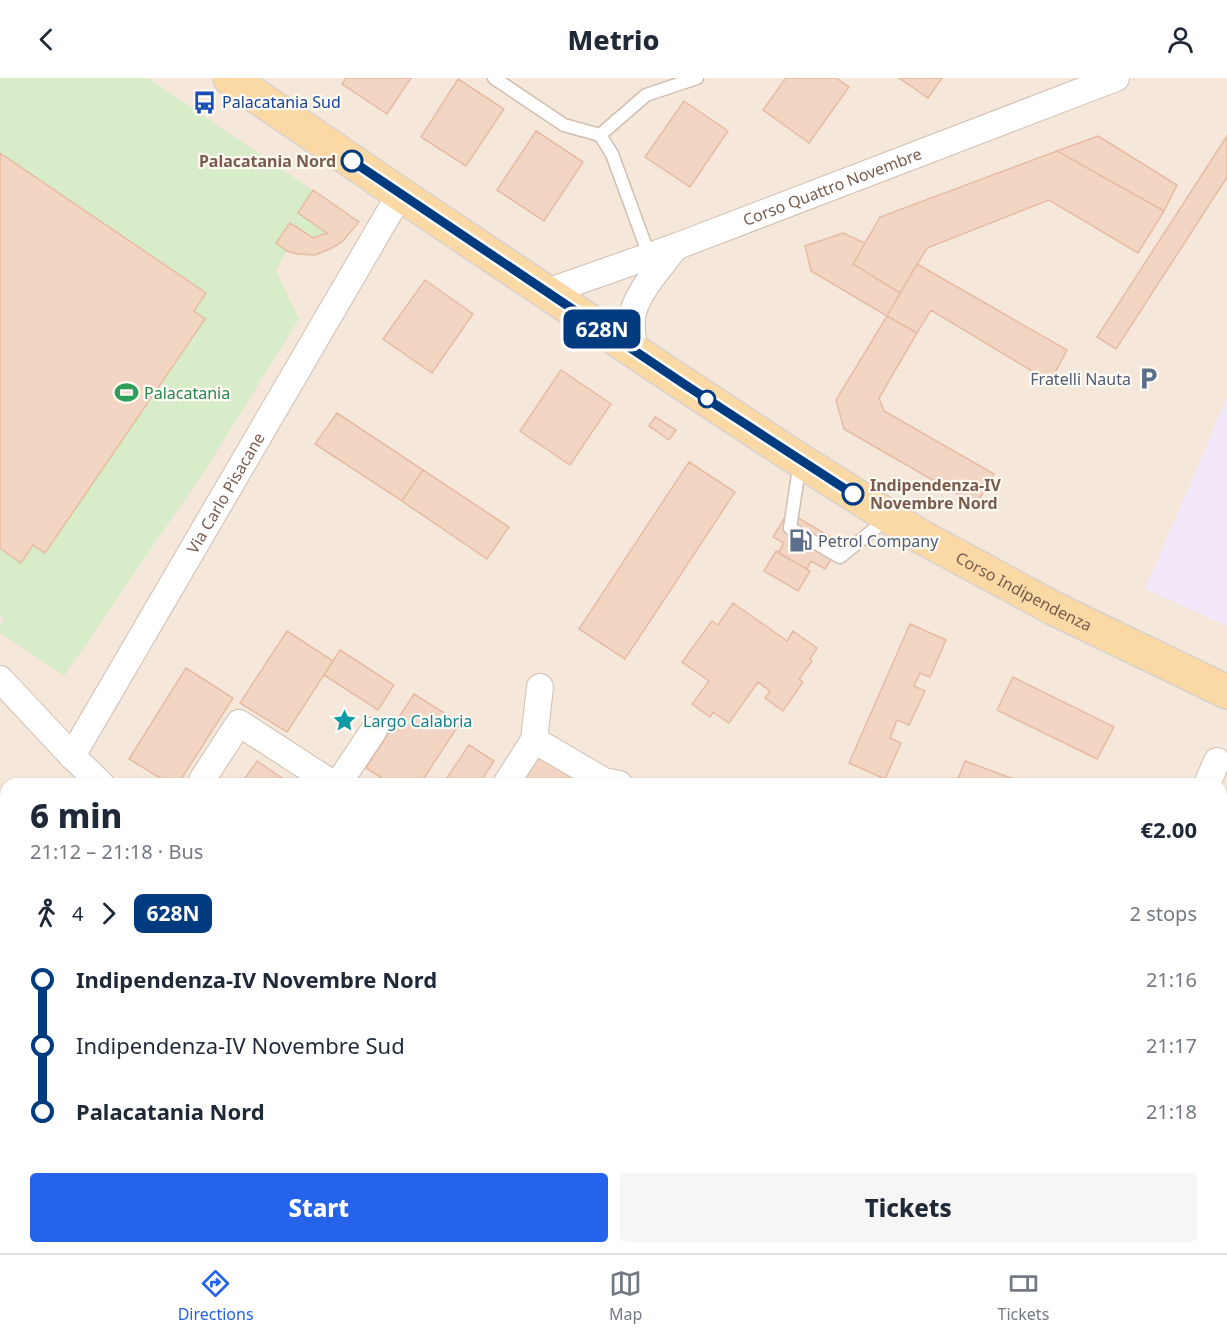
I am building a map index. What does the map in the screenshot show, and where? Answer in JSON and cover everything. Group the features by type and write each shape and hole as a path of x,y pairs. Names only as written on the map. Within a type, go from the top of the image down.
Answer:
{"main road":[{"name":"Corso Indipendenza","path":"230,78 634,351 918,535 1053,609 1227,693"}],"street":[{"name":"Corso Quattro Novembre","path":"547,292 675,247 1116,78"},
{"name":"Via Carlo Pisacane","path":"72,756 400,194"},
{"path":"634,351 633,313 642,293 675,247"},
{"path":"0,679 95,778"},
{"path":"510,778 534,740 540,687"},
{"path":"203,778 239,723 324,778"},
{"path":"342,778 374,730"},
{"path":"534,740 599,778"},
{"path":"1210,778 1217,761"}],"lane":[{"path":"494,78 564,125 600,135 612,154 649,255"},
{"path":"600,135 646,95 697,78"},
{"path":"800,460 790,528 840,557 890,517"}],"shaded area":[{"path":"0,78 1227,78 1227,778 0,778"},
{"path":"1227,398 1227,626 1145,589"}],"green space":[{"name":"Palacatania","path":"0,78 148,78 359,222 344,239 328,250 310,254 287,251 276,271 299,319 207,467 64,676 0,633 0,625 4,619 0,616"}],"building":[{"path":"346,78 411,78 387,114 342,84"},
{"path":"786,78 836,78 849,87 809,143 763,110"},
{"path":"899,78 942,78 928,98"},
{"path":"458,79 504,109 466,166 421,137"},
{"path":"684,101 728,131 690,187 645,157"},
{"path":"536,131 583,162 544,221 497,190"},
{"path":"1098,136 1177,185 1164,211 1057,151"},
{"path":"1227,136 1227,177 1116,349 1097,337"},
{"path":"1057,151 1164,211 1138,253 1049,200 927,248 900,293 853,264 880,217"},
{"path":"0,153 206,293 194,311 205,319 45,553 33,545 21,563 0,548"},
{"path":"313,190 359,222 342,242 330,249 315,255 287,251 276,243 290,223 313,238 327,233 298,213"},
{"path":"843,233 865,243 853,264 900,293 887,316 811,271 805,246"},
{"path":"917,264 1067,350 1050,382 931,310 917,333 887,316"},
{"path":"425,280 473,314 432,373 383,339"},
{"path":"887,316 917,333 879,398 884,411 994,474 976,505 844,429 836,400"},
{"path":"561,370 611,404 570,465 520,431"},
{"path":"337,413 423,470 402,501 315,444"},
{"path":"655,417 676,430 669,440 649,426"},
{"path":"689,462 735,492 625,659 579,629"},
{"path":"423,470 509,527 487,559 402,501"},
{"path":"788,512 841,543 825,569 811,561 807,569 778,553 784,543 773,537"},
{"path":"776,551 810,571 798,591 764,571"},
{"path":"733,603 787,641 793,631 817,648 810,659 812,661 799,679 803,682 783,711 765,698 770,691 758,682 729,723 713,712 710,717 692,704 709,681 682,662 712,621 718,625"},
{"path":"910,624 946,640 930,677 920,673 914,686 925,691 909,725 897,720 890,738 901,743 885,778 849,763"},
{"path":"287,631 333,661 287,732 240,703"},
{"path":"340,650 394,685 378,710 324,675"},
{"path":"186,668 233,698 182,778 160,778 129,759"},
{"path":"1013,677 1114,727 1097,759 997,710"},
{"path":"414,694 460,723 424,778 382,778 366,768"},
{"path":"469,745 494,761 483,778 447,778"},
{"path":"538,757 573,778 525,778"},
{"path":"257,761 282,778 245,778"},
{"path":"965,761 1011,778 958,778"}],"bus line":[{"name":"628N","path":"352,161 684,384 853,494"}],"place":[{"name":"Palacatania Sud","path":"204,102"},
{"name":"Palacatania Nord","path":"352,161"},
{"name":"Fratelli Nauta","path":"1149,379"},
{"name":"Palacatania","path":"126,393"},
{"name":"Indipendenza-IV Novembre Nord","path":"853,494"},
{"name":"Petrol Company","path":"800,541"},
{"name":"Largo Calabria","path":"345,721"}]}
